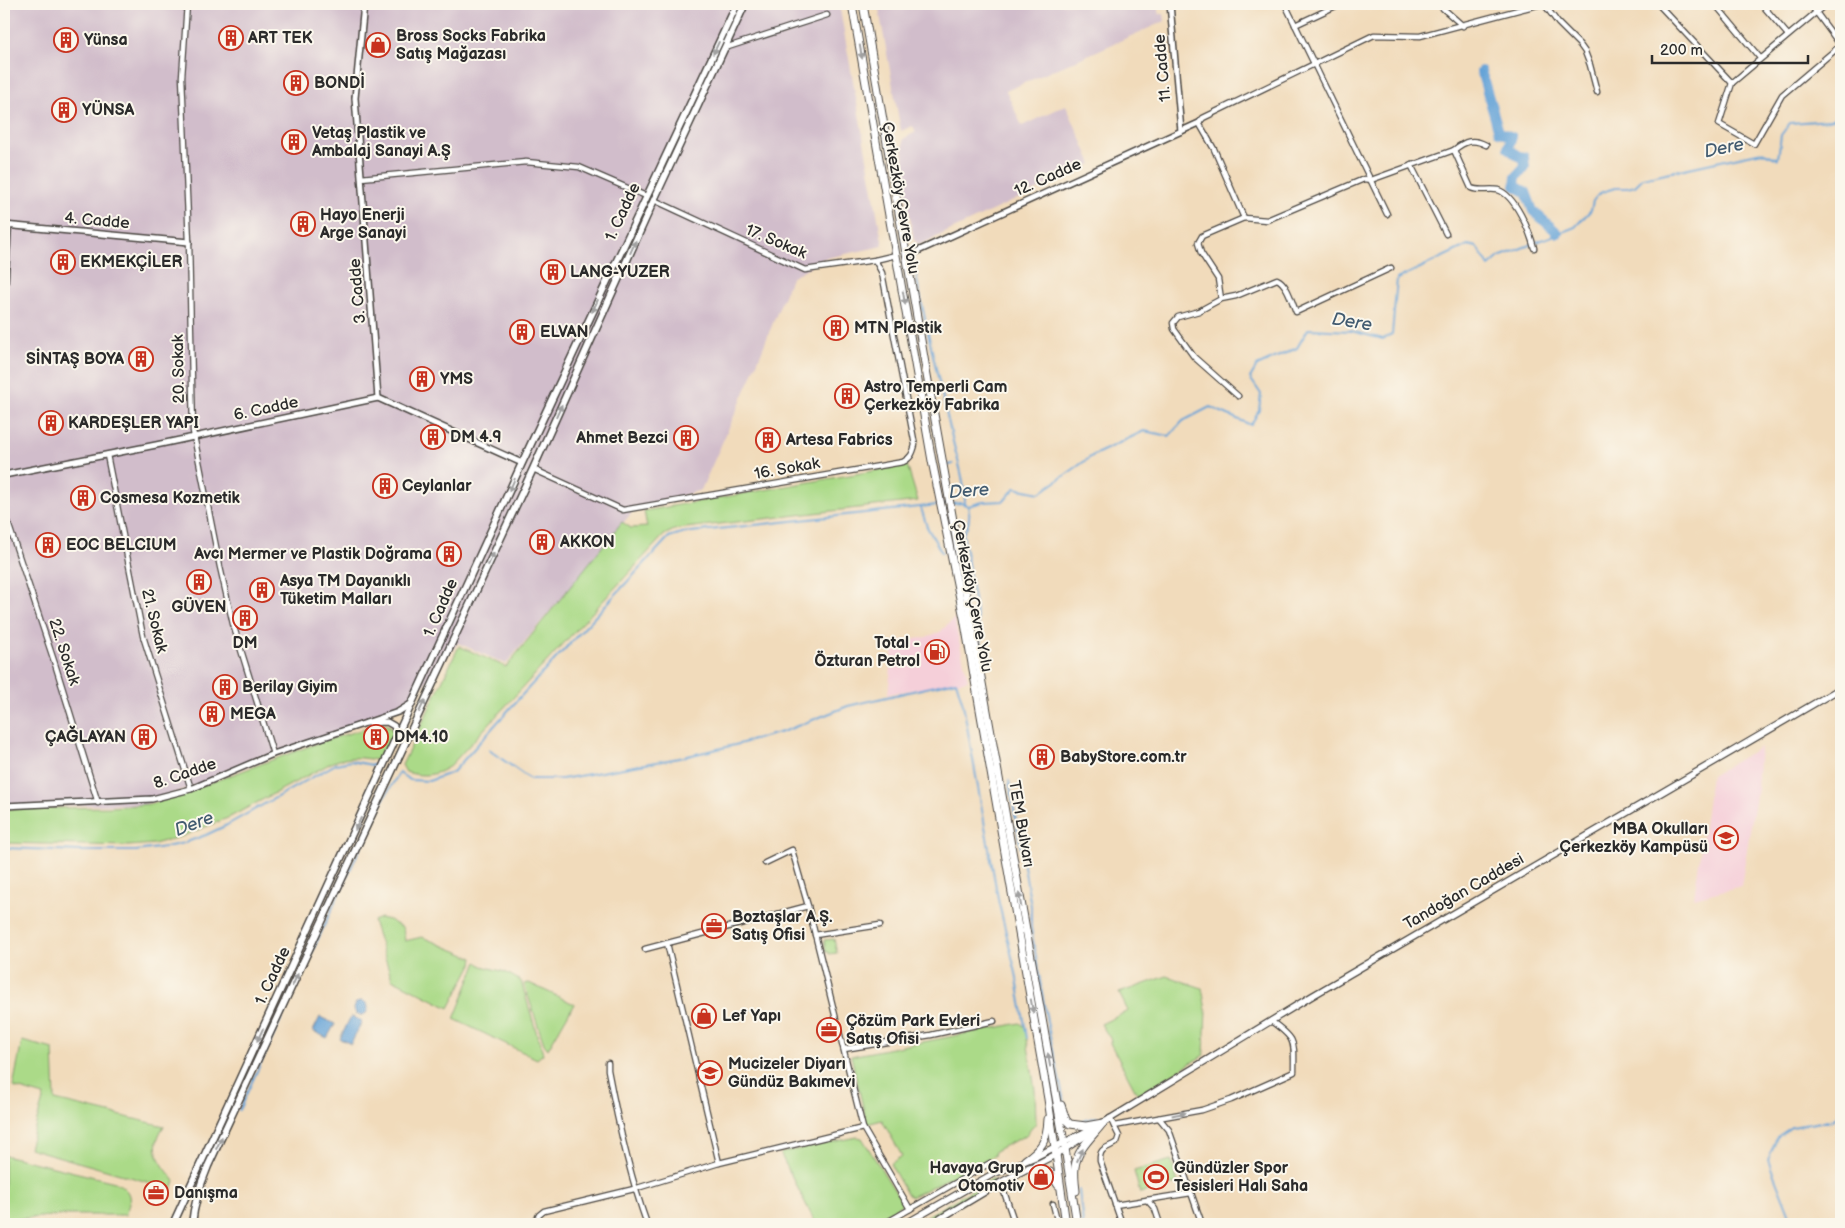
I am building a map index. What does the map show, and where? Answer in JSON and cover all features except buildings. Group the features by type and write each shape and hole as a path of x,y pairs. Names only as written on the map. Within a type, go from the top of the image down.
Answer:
{"highway":[{"name":"Çerkezköy Çevre Yolu","path":"852,4 932,461 964,618 1048,1099"},
{"name":"Çerkezköy Çevre Yolu","path":"863,4 952,511"},
{"name":"TEM Bulvarı","path":"952,511 1065,1145 1077,1222"},
{"path":"1054,1084 1066,1120 1070,1124 1086,1126 1103,1123"},
{"path":"1048,1099 1066,1224"},
{"path":"1025,1160 1042,1146 1048,1126 1048,1099"},
{"path":"1077,1222 1075,1167 1081,1150 1103,1123"},
{"path":"1029,1168 1036,1167 1050,1172 1060,1189"}],"main road":[{"name":"1. Cadde","path":"173,1224 414,703 522,463 737,4"},
{"name":"1. Cadde","path":"194,1224 193,1216 199,1188 208,1166 533,469 745,4"},
{"name":"Tandoğan Caddesi","path":"1056,1150 1081,1139 1110,1118 1271,1021 1841,688"},
{"path":"905,1224 996,1172 1056,1150"},
{"path":"933,1224 1002,1182 1029,1168 1056,1150"},
{"path":"169,1224 177,1216"}],"street":[{"name":"20. Sokak","path":"187,4 182,77 194,436 233,624 273,754"},
{"name":"3. Cadde","path":"364,4 355,98 378,398"},
{"name":"11. Cadde","path":"1170,4 1181,131"},
{"path":"1285,4 1387,214"},
{"path":"1295,25 1331,6 1340,4"},
{"path":"1438,4 1463,26"},
{"path":"1244,218 1200,122 1202,118 1374,35 1420,36 1543,4 1585,52 1597,92"},
{"path":"1658,4 1732,82"},
{"path":"1715,4 1760,58"},
{"path":"1810,4 1815,11 1841,46 1782,95 1754,144 1719,124 1732,82 1815,11 1826,4"},
{"path":"1764,7 1788,35"},
{"path":"725,48 827,15"},
{"name":"12. Cadde","path":"907,256 1200,122"},
{"path":"1221,299 1218,279 1201,253 1198,243 1202,236 1244,218 1267,220 1364,179 1371,180 1454,150 1462,143 1470,140 1486,146"},
{"path":"1454,150 1471,188 1476,190 1497,190 1504,193 1513,203 1532,238 1534,248"},
{"path":"361,178 526,162 579,167 646,196"},
{"path":"1411,165 1446,234"},
{"name":"17. Sokak","path":"654,200 805,270 875,260 896,255"},
{"name":"4. Cadde","path":"6,225 189,242"},
{"path":"4,310 6,225"},
{"name":"16. Sokak","path":"533,469 623,510 908,460 915,445 882,273 875,260"},
{"path":"1238,396 1194,356 1174,329 1173,323 1178,317 1200,311 1221,299 1236,296 1277,280 1280,280 1284,285 1296,312 1391,268"},
{"path":"378,398 522,463"},
{"name":"6. Cadde","path":"4,475 378,398"},
{"name":"21. Sokak","path":"107,455 143,636 191,789"},
{"name":"22. Sokak","path":"4,510 55,664 98,803"},
{"name":"8. Cadde","path":"4,806 152,799 191,789 273,754 398,712 414,703"},
{"name":"8. Cadde","path":"366,723 387,722 394,726 397,738"},
{"path":"765,863 792,850 808,906 863,1128 910,1209"},
{"path":"645,949 808,906"},
{"path":"815,935 880,925"},
{"path":"667,943 718,1163"},
{"path":"844,1049 930,1035 994,1021"},
{"path":"1114,1126 1210,1108 1294,1072 1294,1045 1288,1033 1271,1021"},
{"path":"608,1063 617,1119 634,1189 647,1224"},
{"path":"1110,1118 1119,1136 1117,1142 1102,1150 1100,1154 1106,1181 1122,1224"},
{"path":"1159,1118 1169,1130 1202,1224"},
{"path":"534,1224 544,1211 634,1189 718,1163 863,1128"},
{"path":"884,1224 990,1163 1002,1182 1015,1224"},
{"path":"1115,1205 1191,1193"},
{"path":"1147,1200 1155,1209 1160,1224"},
{"path":"1053,1204 1058,1224"}],"shaded area":[{"path":"4,4 839,4 883,246 822,259 791,278 751,378 701,490 633,511 506,664 458,643 409,703 273,757 144,804 4,807"},
{"path":"878,4 1161,4 1159,6 1159,14 1164,14 1165,21 1006,91 1022,126 1066,105 1092,164 919,245 914,240 906,194 903,139 916,132 913,126 901,131"},
{"path":"954,618 968,680 888,694 894,641 923,638 940,632"},
{"name":"MBA Okulları Çerkezköy Kampüsü","path":"1760,747 1757,789 1741,886 1694,898 1711,776"}],"green space":[{"path":"907,465 918,501 685,528 674,530 664,535 450,766 429,775 406,772 402,765 459,646 506,667 622,522 631,528 647,527 644,511"},
{"path":"382,724 390,726 393,734 380,761 356,758 333,762 230,817 183,836 154,844 128,846 4,843 4,809 111,807 149,804 326,740"},
{"path":"380,918 389,920 403,928 405,941 422,937 473,958 472,964 449,1008 392,979 373,921"},
{"path":"834,939 837,953 829,954 829,952 826,952 824,940"},
{"path":"477,962 482,966 505,972 521,981 543,1054 537,1059 454,1019"},
{"path":"1167,976 1202,988 1206,1010 1204,1055 1138,1095 1101,1024 1128,1011 1119,993"},
{"path":"529,983 574,1004 548,1049 544,1044 524,984"},
{"path":"1020,1023 1025,1027 1035,1090 1036,1123 1026,1135 995,1151 994,1156 911,1197 907,1194 890,1164 902,1156 882,1120 867,1124 851,1056"},
{"path":"22,1041 53,1049 55,1100 164,1126 159,1134 156,1149 161,1162 175,1181 172,1189 29,1148 44,1096 13,1087"},
{"path":"857,1137 862,1138 903,1204 868,1224 816,1224 780,1153"},
{"path":"4,1155 115,1182 125,1189 129,1196 129,1204 125,1215 65,1215 4,1220"},
{"name":"Gündüzler Spor Tesisleri Halı Saha","path":"1171,1160 1178,1183 1140,1193 1134,1171"},
{"path":"993,1178 994,1182 953,1206 929,1219 913,1224"}],"water":[{"path":"358,1001 364,1001 368,1008 364,1015 358,1015 354,1011 354,1005"},
{"path":"351,1016 362,1021 351,1044 340,1039"},
{"path":"320,1017 335,1024 327,1038 313,1031"}],"waterway":[{"path":"1481,71 1499,132 1512,137 1508,148 1518,156 1524,157 1525,167 1516,177 1515,186 1526,192 1533,211 1558,233"},
{"name":"Dere","path":"952,504 962,503 968,506 983,502 1004,501 1015,488 1040,493 1092,456 1144,431 1169,436 1183,421 1210,407 1251,425 1259,410 1261,394 1250,378 1257,366 1297,348 1308,329 1351,331 1383,339 1392,334 1397,279 1468,245 1477,247 1489,266 1499,257 1575,227 1591,210 1593,201 1602,192 1615,188 1635,186 1643,178 1762,152 1778,159 1781,135 1790,123 1830,120 1841,115"},
{"path":"915,269 932,351 962,476 965,503"},
{"path":"945,466 953,464"},
{"path":"239,1110 380,805 399,773 410,780 429,781 453,772 669,537 682,533 947,504"},
{"path":"968,506 969,520 963,534 984,659"},
{"path":"921,508 927,527 942,553"},
{"path":"489,750 530,779 562,779 679,758 739,744 782,732 848,706 956,681 963,704 999,904 1016,973 1027,1038"},
{"name":"Dere","path":"4,848 136,851 166,847 184,843 227,825 336,764 351,761 377,766"},
{"path":"1009,781 1031,906 1031,928 1047,1022 1065,1106"},
{"path":"1790,1224 1789,1213 1768,1160 1777,1137 1792,1127 1832,1120 1841,1111"},
{"path":"1078,1122 1097,1117"},
{"path":"1079,1190 1083,1224"}],"place":[{"name":"ART TEK","path":"231,38"},
{"name":"Yünsa","path":"66,40"},
{"name":"Bross Socks Fabrika Satış Mağazası","path":"378,45"},
{"name":"BONDİ","path":"296,83"},
{"name":"YÜNSA","path":"64,110"},
{"name":"Vetaş Plastik ve Ambalaj Sanayi A.Ş","path":"294,142"},
{"name":"Hayo Enerji Arge Sanayi","path":"303,224"},
{"name":"EKMEKÇİLER","path":"63,262"},
{"name":"LANG-YUZER","path":"553,272"},
{"name":"MTN Plastik","path":"836,328"},
{"name":"ELVAN","path":"522,332"},
{"name":"SİNTAŞ BOYA","path":"141,359"},
{"name":"YMS","path":"422,379"},
{"name":"Astro Temperli Cam Çerkezköy Fabrika","path":"847,396"},
{"name":"KARDEŞLER YAPI","path":"51,423"},
{"name":"DM 4.9","path":"433,437"},
{"name":"Ahmet Bezci","path":"686,438"},
{"name":"Artesa Fabrics","path":"768,440"},
{"name":"Ceylanlar","path":"385,486"},
{"name":"Cosmesa Kozmetik","path":"83,498"},
{"name":"AKKON","path":"542,542"},
{"name":"EOC BELCIUM","path":"48,545"},
{"name":"Avcı Mermer ve Plastik Doğrama","path":"449,554"},
{"name":"GÜVEN","path":"199,582"},
{"name":"Asya TM Dayanıklı Tüketim Malları","path":"262,590"},
{"name":"DM","path":"245,618"},
{"name":"Total - Özturan Petrol","path":"937,652"},
{"name":"Berilay Giyim","path":"225,687"},
{"name":"MEGA","path":"212,714"},
{"name":"ÇAĞLAYAN","path":"144,737"},
{"name":"DM4.10","path":"376,737"},
{"name":"BabyStore.com.tr","path":"1042,757"},
{"name":"MBA Okulları Çerkezköy Kampüsü","path":"1726,838"},
{"name":"Boztaşlar A.Ş. Satış Ofisi","path":"714,926"},
{"name":"Lef Yapı","path":"704,1016"},
{"name":"Çözüm Park Evleri Satış Ofisi","path":"829,1030"},
{"name":"Mucizeler Diyarı Gündüz Bakımevi","path":"710,1073"},
{"name":"Havaya Grup Otomotiv","path":"1041,1177"},
{"name":"Gündüzler Spor Tesisleri Halı Saha","path":"1156,1177"},
{"name":"Danışma","path":"156,1193"}]}
